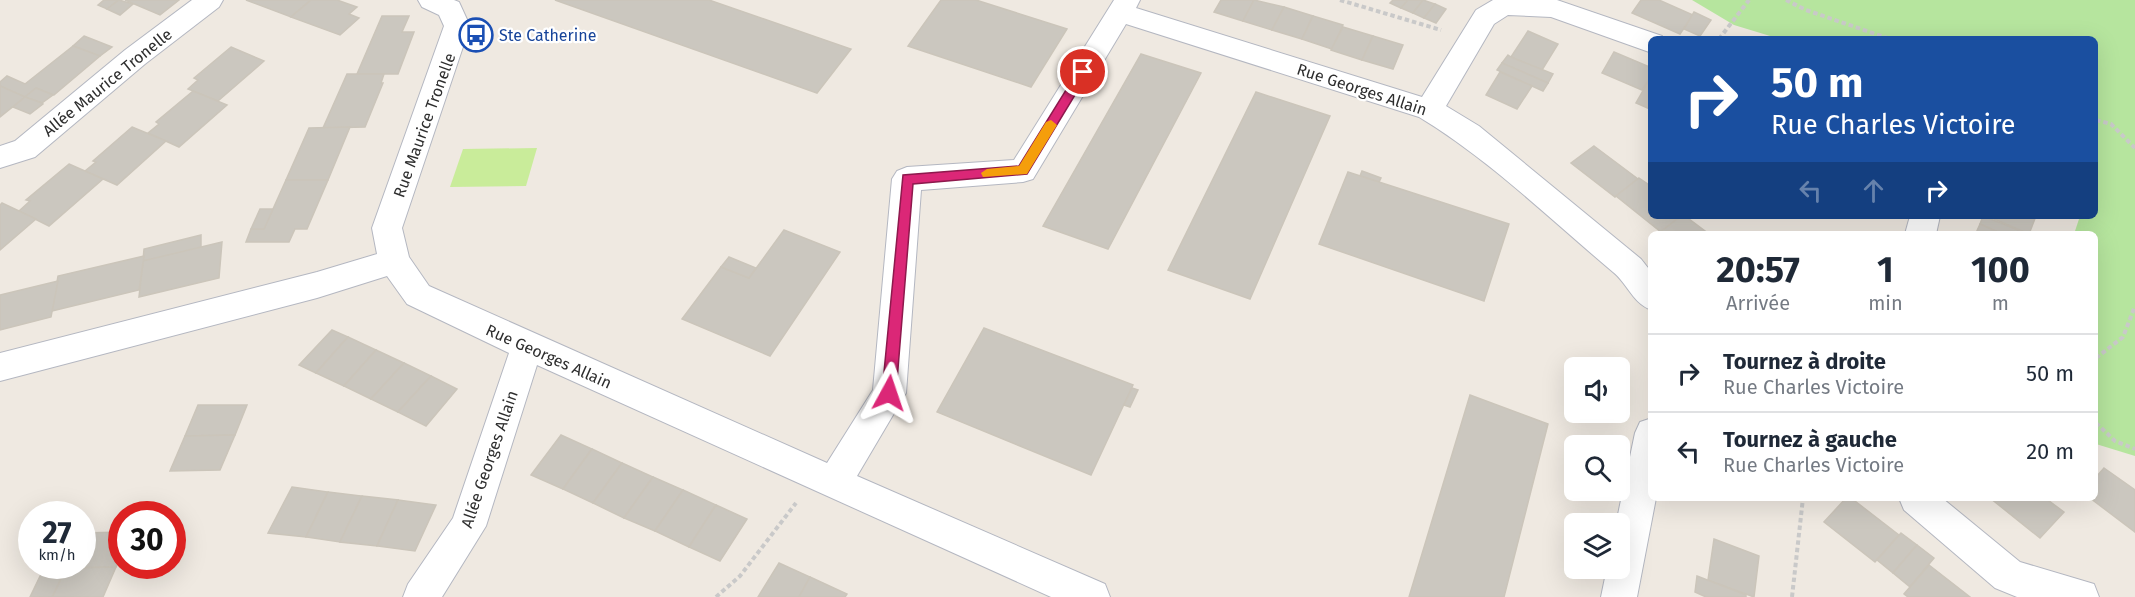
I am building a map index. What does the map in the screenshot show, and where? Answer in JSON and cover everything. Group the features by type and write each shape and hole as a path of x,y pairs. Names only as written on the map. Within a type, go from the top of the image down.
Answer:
{"street":[{"name":"Allée Maurice Tronelle","path":"0,157 25,149 135,57 210,0"},
{"name":"Rue Maurice Tronelle","path":"394,261 387,228 453,44 457,26 450,9 431,0"},
{"path":"1429,110 1485,17 1503,6 1527,5 1553,8 1648,43"},
{"name":"Rue Georges Allain","path":"1123,6 1429,110 1468,134 1630,268 1648,292"},
{"path":"823,478 889,393 907,179 1023,171 1123,6"},
{"name":"Rue Georges Allain","path":"394,261 417,295 1092,597"},
{"path":"0,368 317,285 394,261"},
{"name":"Allée Georges Allain","path":"421,597 468,526 527,346"},
{"path":"1619,597 1648,453"},
{"path":"1920,501 2008,576 2050,591 2081,597"}],"path":[{"path":"1340,0 1471,39"},
{"path":"1721,36 1749,0"},
{"path":"1786,0 1806,10 1881,36"},
{"path":"2098,121 2111,124 2135,148"},
{"path":"2098,356 2123,337 2135,306"},
{"path":"2098,425 2115,441 2135,448"},
{"path":"716,597 740,576 783,522 823,478"},
{"path":"1792,597 1803,501"}],"green space":[{"path":"1692,0 2135,0 2135,456 2098,445 2098,231 2075,231 2079,219 2098,219 2098,36 1770,36 1734,25"},
{"path":"537,148 526,186 450,187 463,149"}],"building":[{"path":"104,0 119,0 107,9 98,5"},
{"path":"119,0 133,4 120,15 107,9"},
{"path":"125,0 179,0 160,15"},
{"path":"246,0 311,0 291,17"},
{"path":"311,0 337,0 357,7 349,14 359,18 340,35 291,17"},
{"path":"555,0 709,0 851,49 817,93"},
{"path":"941,0 976,0 1067,29 1031,87 908,46"},
{"path":"1221,0 1254,0 1243,21 1214,12"},
{"path":"1254,0 1284,7 1272,30 1243,21"},
{"path":"1393,0 1408,0 1401,8 1390,3"},
{"path":"1408,0 1423,0 1413,13 1401,8"},
{"path":"1423,0 1435,4 1424,18 1413,13"},
{"path":"1641,0 1659,0 1693,15 1680,34 1632,13"},
{"path":"1435,4 1446,9 1436,23 1424,18"},
{"path":"1284,7 1313,16 1302,39 1272,30"},
{"path":"1694,12 1711,20 1700,36 1684,29"},
{"path":"382,16 409,16 402,32 414,32 398,74 357,74"},
{"path":"1313,16 1343,25 1332,49 1302,39"},
{"path":"1343,27 1373,36 1362,60 1331,50"},
{"path":"1528,31 1558,44 1542,70 1511,57"},
{"path":"84,36 112,47 100,56 73,46"},
{"path":"1373,36 1403,45 1393,69 1362,60"},
{"path":"73,46 100,56 54,95 36,88 25,97 0,86 0,82 7,76 25,84"},
{"path":"231,47 264,61 218,101 188,89 198,80 194,78"},
{"path":"1614,52 1648,66 1648,81 1642,90 1602,73"},
{"path":"1141,54 1201,73 1108,249 1043,226"},
{"path":"1508,55 1553,74 1548,83 1502,63"},
{"path":"1502,63 1548,83 1543,91 1497,70"},
{"path":"1500,72 1532,86 1517,109 1486,95"},
{"path":"347,74 384,74 381,83 383,83 365,127 323,128"},
{"path":"1648,82 1648,108 1636,103"},
{"path":"0,86 25,97 0,117"},
{"path":"36,88 53,95 42,103 25,97"},
{"path":"193,91 227,105 179,147 148,133 159,124 156,122"},
{"path":"1256,92 1330,116 1250,299 1168,270"},
{"path":"25,97 43,104 30,114 13,107"},
{"path":"132,127 166,141 117,185 85,171 96,162 93,161"},
{"path":"350,127 328,180 286,180 309,128"},
{"path":"1594,146 1638,179 1615,197 1571,163"},
{"path":"69,164 103,179 49,226 19,211 30,201 26,200"},
{"path":"1362,171 1381,178 1379,182 1360,176"},
{"path":"1348,172 1509,224 1484,301 1319,244"},
{"path":"1639,178 1648,184 1648,219 1677,219 1660,231 1616,196"},
{"path":"286,180 328,180 307,229 295,229 289,242 246,242 251,229 264,229"},
{"path":"2,203 36,219 0,250 0,205"},
{"path":"260,209 273,209 264,229 251,229"},
{"path":"1677,219 1689,219 1705,231 1662,231"},
{"path":"1982,219 1990,219 2020,231 1995,231 1980,224"},
{"path":"1994,219 2035,219 2030,231 2022,231"},
{"path":"1980,224 1995,231 1977,231"},
{"path":"784,230 840,252 770,356 682,319 721,267 749,278"},
{"path":"201,235 201,248 143,261 144,249"},
{"path":"222,242 219,278 139,297 143,261"},
{"path":"144,256 139,290 52,311 58,276"},
{"path":"729,257 756,268 749,278 721,267"},
{"path":"58,281 51,317 0,330 0,295"},
{"path":"984,328 1133,385 1091,475 937,412"},
{"path":"332,330 348,337 316,373 299,365"},
{"path":"348,337 376,350 344,386 316,373"},
{"path":"376,350 404,363 371,399 344,386"},
{"path":"404,363 431,376 398,412 371,399"},
{"path":"431,376 457,389 426,426 398,412"},
{"path":"1132,388 1138,390 1130,407 1124,405"},
{"path":"1470,395 1548,424 1504,597 1409,597"},
{"path":"198,405 247,405 235,435 185,436"},
{"path":"235,435 220,470 170,471 185,436"},
{"path":"561,435 592,449 563,489 531,475"},
{"path":"592,449 622,463 593,503 563,489"},
{"path":"622,463 653,477 624,518 593,503"},
{"path":"2104,468 2135,490 2135,532 2094,501 2098,501 2098,475"},
{"path":"653,477 683,490 655,531 624,518"},
{"path":"292,487 328,492 306,537 268,533"},
{"path":"683,490 716,505 689,547 655,531"},
{"path":"328,492 362,496 340,542 306,537"},
{"path":"362,496 398,500 377,546 340,542"},
{"path":"398,500 436,505 415,551 377,546"},
{"path":"1843,501 1855,501 1899,535 1875,562 1824,522"},
{"path":"1994,501 2049,501 2064,512 2040,538"},
{"path":"716,505 747,519 720,561 689,547"},
{"path":"108,532 108,567 96,567 96,533"},
{"path":"1901,533 1917,545 1893,573 1877,560"},
{"path":"1714,539 1759,556 1754,597 1708,580"},
{"path":"1917,545 1934,558 1910,587 1893,573"},
{"path":"779,563 810,577 799,597 758,597"},
{"path":"1929,565 1970,597 1908,597 1904,594"},
{"path":"96,567 108,567 108,579 111,579 103,597 52,597 61,579 96,579"},
{"path":"1697,576 1746,595 1746,597 1706,597 1695,592"},
{"path":"810,577 847,594 845,597 799,597"},
{"path":"39,579 61,579 52,597 30,597"}],"slow traffic":[{"path":"987,173 1023,171 1051,125"}],"place":[{"name":"Ste Catherine","path":"476,35"}],"route":[{"path":"889,393 907,179 1023,171 1083,72"}]}
